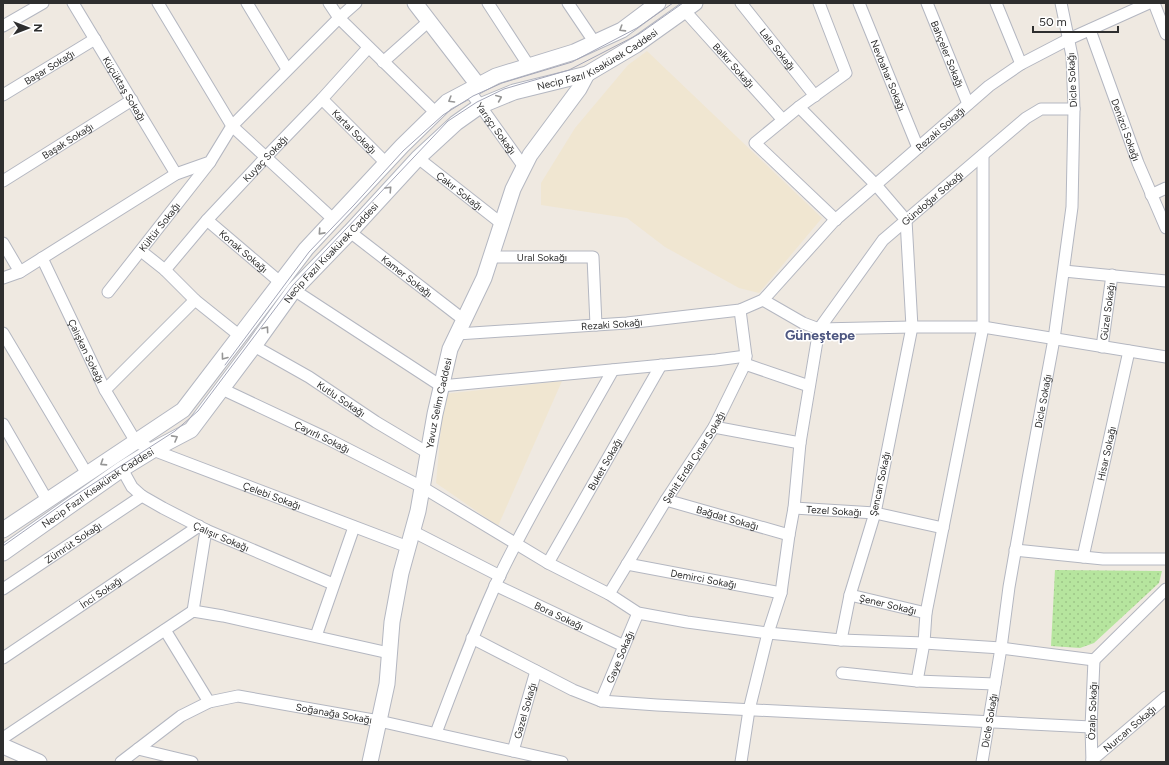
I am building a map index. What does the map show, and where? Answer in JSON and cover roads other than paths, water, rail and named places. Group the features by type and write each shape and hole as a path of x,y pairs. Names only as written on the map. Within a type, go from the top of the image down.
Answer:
{"main road":[{"path":"415,3 429,21 473,88"},
{"name":"Necip Fazıl Kısakürek Caddesi","path":"4,526 47,500 183,410 306,249 386,163 447,102 496,76 574,52 622,30 655,4"},
{"name":"Necip Fazıl Kısakürek Caddesi","path":"3,553 122,470 153,450 191,430 294,290 418,158 456,122 480,106 514,92 587,74 636,45 690,7"},
{"name":"Yavuz Selim Caddesi","path":"370,762 387,684 392,622 401,573 418,511 435,414 450,349 484,278 513,189 530,155 579,89 587,74"},
{"path":"3,746 39,762"}],"street":[{"path":"3,26 43,3"},
{"name":"Küçüktaş Sokağı","path":"73,3 176,174"},
{"path":"158,3 232,126 333,219"},
{"path":"247,3 288,69"},
{"path":"329,3 338,18 436,113"},
{"name":"Kültür Sokağı","path":"108,292 210,162 232,126 338,18 356,3"},
{"path":"488,3 529,66"},
{"path":"568,3 594,43"},
{"name":"Lale Sokağı","path":"741,3 815,96"},
{"path":"819,3 846,73 799,107 755,143 836,220"},
{"name":"Nevbahar Sokağı","path":"859,3 918,148"},
{"name":"Bahçeler Sokağı","path":"927,3 968,104"},
{"path":"996,3 1021,64"},
{"name":"Dicle Sokağı","path":"982,762 1001,648 1009,587 1054,339 1072,208 1074,109 1072,56 1062,3"},
{"name":"Rezaki Sokağı","path":"457,334 627,323 740,310 763,300 836,220 989,86 1021,64 1069,39 1149,3"},
{"path":"1154,3 1166,34"},
{"name":"Balkır Sokağı","path":"690,7 783,120"},
{"path":"383,62 429,21"},
{"name":"Denizci Sokağı","path":"1090,30 1138,163 1166,228"},
{"name":"Başar Sokağı","path":"3,95 95,39"},
{"name":"Kuyaç Sokağı","path":"165,270 207,220 322,99 368,48"},
{"name":"Yarışçı Sokağı","path":"473,88 480,106 524,167"},
{"name":"Kartal Sokağı","path":"322,99 386,163"},
{"name":"Başak Sokağı","path":"3,181 132,100"},
{"path":"799,107 876,185 906,220"},
{"name":"Gündoğar Sokağı","path":"819,329 883,240 906,220 1026,118 1042,109 1074,109"},
{"path":"917,681 924,643 926,613 983,328 983,155"},
{"name":"Çakır Sokağı","path":"418,158 502,224"},
{"path":"3,278 20,272 176,174 210,162"},
{"path":"1151,195 1166,188"},
{"name":"Konak Sokağı","path":"207,220 280,282"},
{"name":"Şencan Sokağı","path":"841,640 850,595 875,514 912,327 906,220"},
{"name":"Kamer Sokağı","path":"350,232 464,320"},
{"path":"3,243 20,272"},
{"path":"141,251 165,270 195,300 240,336"},
{"name":"Ural Sokağı","path":"491,257 593,257 596,325"},
{"name":"Çalışkan Sokağı","path":"42,258 106,390 136,442"},
{"path":"1064,271 1166,281"},
{"name":"Güzel Sokağı","path":"1102,347 1112,275"},
{"path":"294,290 441,386 661,365 746,360 809,386"},
{"path":"106,390 195,300"},
{"path":"763,300 803,323 819,329 912,327 983,328 1166,357"},
{"path":"740,310 746,360"},
{"path":"741,762 749,710 768,633 781,593 788,535 794,508 800,443 819,329"},
{"path":"3,333 87,474"},
{"name":"Kutlu Sokağı","path":"254,346 309,377 376,422 428,453"},
{"name":"Hisar Sokağı","path":"1083,557 1129,351"},
{"name":"Şehit Erdal Çınar Sokağı","path":"609,594 666,500 714,426 746,360"},
{"name":"Buket Sokağı","path":"548,563 661,365"},
{"path":"436,733 472,638 498,580 516,544 613,370"},
{"name":"Çayırlı Sokağı","path":"222,389 324,437 422,487 548,563 609,594 638,613"},
{"path":"3,424 47,500"},
{"path":"714,426 800,443"},
{"name":"Çelebi Sokağı","path":"136,442 153,450 354,527 408,546"},
{"name":"Çalışır Sokağı","path":"122,470 132,487 142,496 163,508 202,528 333,584"},
{"name":"Zümrüt Sokağı","path":"3,589 142,496"},
{"name":"Bağdat Sokağı","path":"666,500 788,535"},
{"name":"Tezel Sokağı","path":"794,508 875,514 943,528"},
{"path":"316,636 354,527"},
{"path":"193,611 202,528"},
{"name":"İnci Sokağı","path":"3,658 202,528"},
{"name":"Bora Sokağı","path":"412,531 498,580 624,646"},
{"path":"1016,550 1103,559 1166,558"},
{"name":"Demirci Sokağı","path":"627,564 781,593"},
{"path":"638,613 687,622 768,633 841,640 1001,648 1094,660 1166,589"},
{"name":"Şener Sokağı","path":"850,595 926,613"},
{"path":"3,738 193,611 223,616 389,653"},
{"name":"Gaye Sokağı","path":"601,701 638,613"},
{"path":"165,630 209,702"},
{"path":"472,638 573,690 601,701 657,706 1091,727"},
{"name":"Özalp Sokağı","path":"1092,761 1091,727 1094,660"},
{"name":"Gazel Sokağı","path":"513,751 536,671"},
{"path":"842,673 917,681 995,684"},
{"name":"Soğanağa Sokağı","path":"121,762 181,716 209,702 238,696 379,721 562,762"},
{"name":"Nurcan Sokağı","path":"1092,761 1166,697"},
{"path":"138,749 192,762"}],"tram line":[{"path":"225,365 309,252 403,151 443,115 473,96 502,83 572,62 637,28 673,3"},
{"path":"3,546 68,500 175,431 198,411 293,285 448,121 477,102 504,89 569,70 639,34 683,3"}],"district":[{"name":"Güneştepe","path":"820,335"}]}
